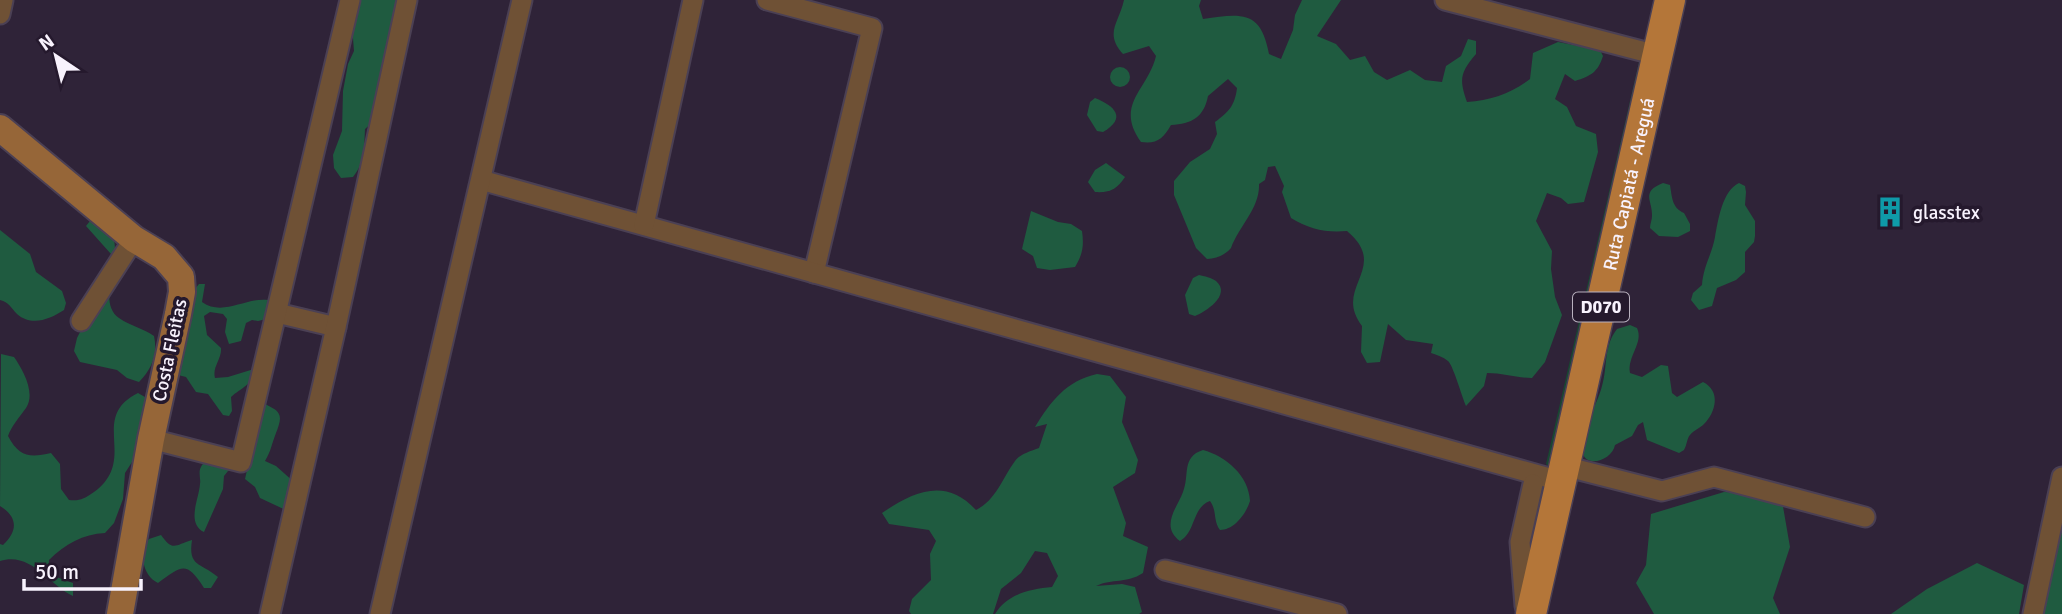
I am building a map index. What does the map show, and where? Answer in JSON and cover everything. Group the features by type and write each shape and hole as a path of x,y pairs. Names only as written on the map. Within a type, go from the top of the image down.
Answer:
{"main road":[{"name":"Ruta Capiatá - Areguá","path":"1528,614 1552,477 1670,0"},
{"name":"Costa Fleitas","path":"0,128 134,239 164,257 181,277 182,292 151,439 120,614"}],"street":[{"path":"0,14 4,0"},
{"path":"151,439 241,462 350,0"},
{"path":"270,614 407,0"},
{"path":"380,614 522,0"},
{"path":"644,225 693,0"},
{"path":"767,0 872,28 814,273"},
{"path":"1445,0 1657,55"},
{"path":"481,180 1552,477 1661,491 1714,477 1865,517"},
{"path":"81,321 134,239"},
{"path":"277,313 336,327"},
{"path":"2033,614 2062,477"},
{"path":"1165,570 1337,614"}],"green space":[{"path":"361,0 412,0 375,120 365,129 360,166 353,177 341,178 334,168 333,155 342,131 343,91 348,64 354,51 352,26"},
{"path":"1124,0 1201,0 1199,6 1203,19 1239,16 1255,22 1266,40 1269,54 1281,59 1302,0 1341,0 1317,36 1336,44 1350,60 1365,56 1374,72 1387,80 1410,70 1425,80 1442,82 1446,66 1461,56 1468,39 1476,41 1476,54 1462,76 1467,102 1500,95 1530,79 1533,53 1558,42 1584,47 1597,44 1603,56 1596,70 1575,81 1565,74 1555,99 1567,107 1576,126 1596,134 1598,152 1584,202 1568,204 1547,193 1536,221 1552,251 1551,269 1555,297 1562,315 1545,362 1532,378 1487,373 1484,386 1466,406 1450,364 1444,358 1431,353 1433,344 1406,340 1388,324 1380,362 1367,363 1361,352 1362,326 1353,300 1363,267 1364,256 1359,244 1347,231 1318,229 1291,218 1282,192 1284,186 1275,166 1268,167 1265,180 1259,184 1253,209 1231,248 1220,256 1207,259 1196,248 1174,195 1174,181 1190,162 1210,149 1217,134 1215,122 1230,108 1237,88 1228,79 1208,96 1196,118 1171,125 1162,137 1155,141 1141,142 1134,129 1132,107 1156,56 1149,46 1123,54 1117,47 1114,28"},
{"path":"1639,62 1642,62 1550,467 1546,464"},
{"path":"1120,67 1127,70 1130,77 1127,84 1120,87 1113,84 1110,77 1113,70"},
{"path":"1095,98 1116,113 1115,122 1103,132 1097,131 1087,115 1090,102"},
{"path":"1106,163 1125,177 1113,189 1095,192 1088,182 1095,170"},
{"path":"1663,183 1670,185 1675,205 1684,213 1690,224 1690,231 1678,237 1659,236 1650,228 1650,193"},
{"path":"1739,183 1745,186 1745,205 1755,221 1754,242 1745,252 1745,272 1736,280 1717,288 1712,306 1699,310 1691,300 1693,293 1702,285 1725,199"},
{"path":"1031,211 1058,222 1071,224 1082,231 1082,249 1075,267 1050,270 1037,268 1033,256 1022,249"},
{"path":"94,216 113,231 115,256 110,306 123,321 154,336 153,361 139,382 127,378 117,370 80,362 74,351 77,338 113,267 111,254 86,226"},
{"path":"0,230 30,254 36,272 62,291 66,303 64,310 47,319 35,321 23,318 0,300"},
{"path":"1199,275 1216,281 1221,292 1215,302 1195,316 1189,314 1185,295 1193,278"},
{"path":"199,284 205,284 202,302 210,306 218,308 268,300 271,306 270,318 246,323 241,341 229,344 225,332 227,319 223,314 210,312 204,316 207,335 221,348 215,378 254,369 249,383 231,397 232,411 229,416 223,415 208,394 196,392 186,377 174,374 195,289"},
{"path":"1630,325 1637,328 1639,334 1630,373 1642,377 1661,365 1668,366 1672,393 1677,397 1703,382 1712,391 1714,408 1708,419 1690,435 1684,450 1679,453 1647,440 1643,422 1632,436 1615,445 1613,451 1604,459 1592,461 1584,456 1582,449 1584,433 1600,394 1610,343 1617,329"},
{"path":"1,354 14,357 24,375 30,396 26,408 8,436 16,448 26,454 51,453 60,464 61,489 69,500 79,500 87,496 107,479 115,453 116,414 124,403 138,393 150,400 146,425 125,473 123,499 114,523 105,533 89,535 75,541 49,560 48,574 73,583 73,596 30,565 11,559 0,561 0,544 3,545 8,540 14,524 10,515 0,506"},
{"path":"1097,374 1110,376 1126,397 1122,422 1138,460 1135,473 1113,487 1126,523 1123,536 1148,547 1143,573 1131,579 1096,586 1122,584 1135,587 1142,612 995,614 1013,597 1052,587 1058,576 1047,553 1035,551 1021,573 1001,589 993,614 911,614 909,611 912,599 931,580 930,554 936,541 929,530 889,524 882,513 906,499 930,491 953,493 976,510 983,506 994,495 1017,459 1039,448 1047,424 1035,427 1053,401 1076,382"},
{"path":"262,403 279,414 278,427 265,461 276,466 294,482 290,512 260,498 255,487 245,479"},
{"path":"1203,450 1220,457 1235,468 1245,483 1250,501 1239,520 1220,530 1212,504 1210,501 1204,504 1189,532 1180,541 1171,529 1172,517 1185,486 1189,462 1196,453"},
{"path":"211,461 235,470 228,471 224,476 223,489 204,532 196,523 195,510 200,469 204,463"},
{"path":"1724,492 1781,495 1790,547 1773,598 1780,614 1654,614 1636,583 1646,565 1651,514"},
{"path":"2062,520 2062,614 2036,614"},
{"path":"161,535 172,545 192,540 194,560 218,577 211,588 204,588 188,570 178,570 158,583 148,575 144,551 149,539"},
{"path":"1977,563 2024,585 2019,614 1891,614 1927,589"}],"place":[{"name":"glasstex","path":"1890,212"}]}
